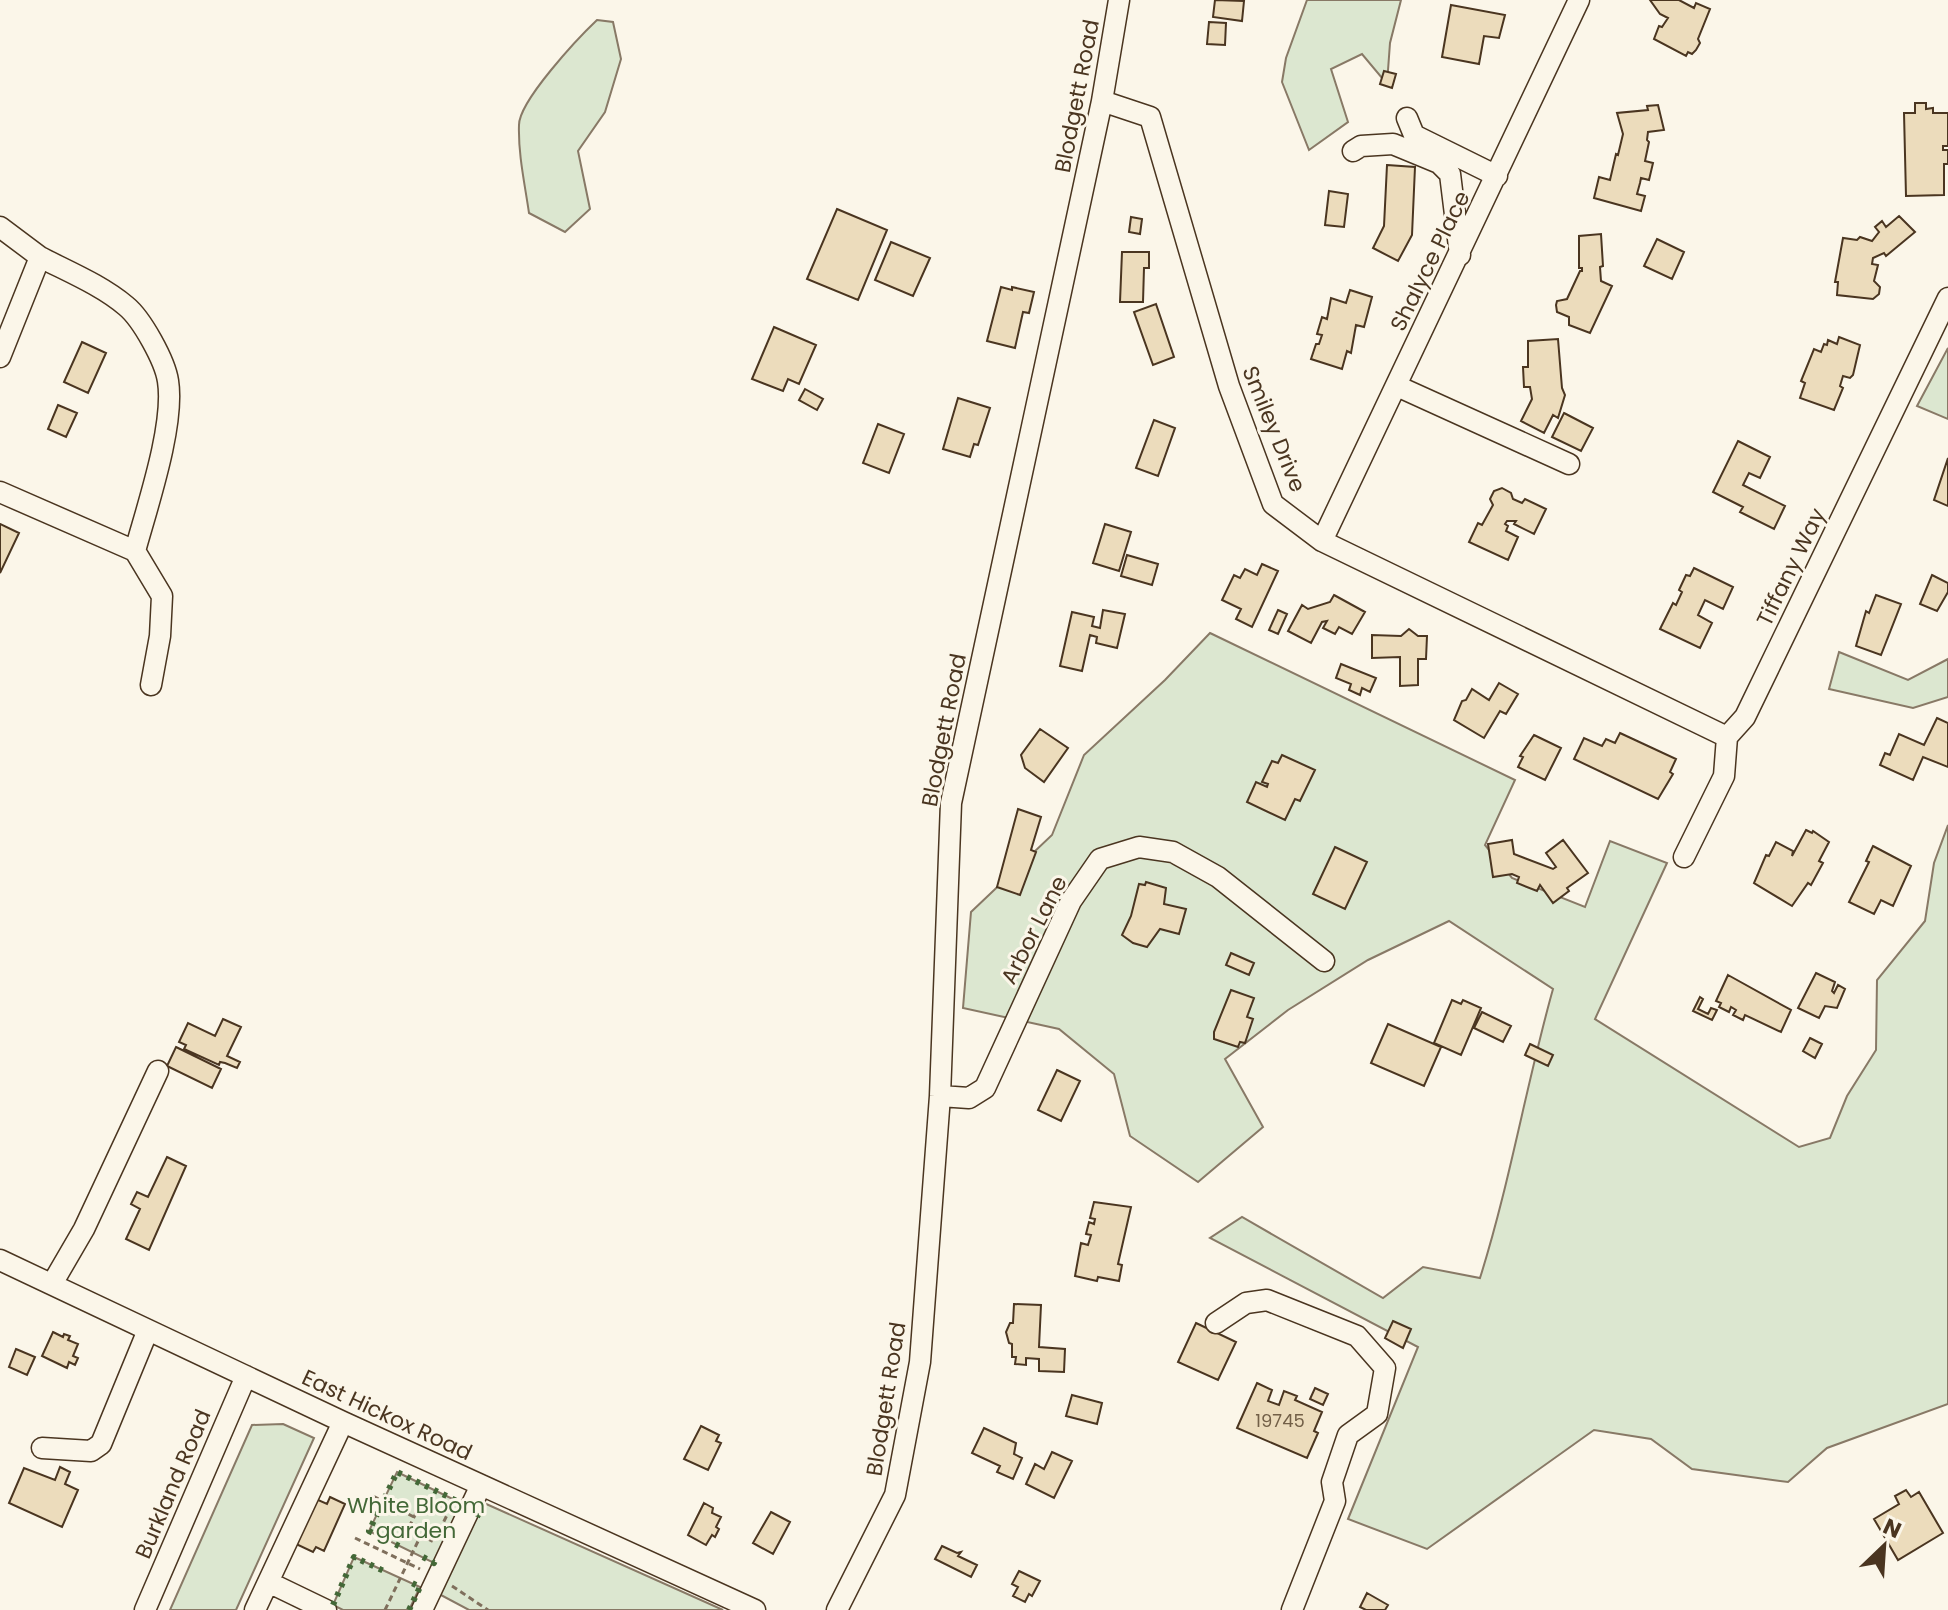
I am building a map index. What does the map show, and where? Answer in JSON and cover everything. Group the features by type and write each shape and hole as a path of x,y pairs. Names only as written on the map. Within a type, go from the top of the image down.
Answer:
{"street":[{"name":"Blodgett Road","path":"837,1610 895,1495 920,1362 940,1096 951,803 1102,101 1119,0"},
{"name":"Shalyce Place","path":"1322,541 1579,0"},
{"name":"Smiley Drive","path":"1102,101 1150,117 1229,386 1273,504 1322,541 1727,737"},
{"path":"1407,118 1414,135 1497,176"},
{"path":"1353,151 1361,146 1393,144 1439,163 1450,174 1460,255"},
{"path":"0,227 40,257 101,289 129,308 150,338 168,380 168,416 135,551"},
{"path":"0,357 40,257"},
{"name":"Tiffany Way","path":"1727,737 1745,717 1948,298"},
{"path":"1397,386 1569,464"},
{"path":"0,492 135,551 162,596 160,636 151,685"},
{"path":"1684,857 1724,776 1727,737"},
{"name":"Arbor Lane","path":"940,1096 969,1098 985,1088 1071,901 1100,859 1139,847 1173,852 1218,877 1324,961"},
{"path":"52,1284 84,1229 158,1071"},
{"name":"East Hickox Road","path":"0,1260 343,1422 755,1610"},
{"path":"1216,1323 1246,1303 1267,1300 1357,1336 1385,1368 1377,1414 1348,1435 1332,1482 1335,1501 1292,1610"},
{"path":"42,1448 91,1451 101,1444 148,1330"},
{"name":"Burkland Road","path":"145,1610 246,1376"},
{"path":"255,1610 343,1422"},
{"path":"422,1610 481,1485"},
{"path":"268,1582 326,1610"}],"path":[{"path":"373,1496 414,1517"},
{"path":"421,1503 447,1515 434,1542 408,1529 414,1517 421,1503"},
{"path":"385,1610 421,1535"},
{"path":"355,1538 438,1577 488,1610"}],"green space":[{"path":"1307,0 1401,0 1390,43 1387,84 1362,54 1331,69 1348,122 1309,150 1282,82 1286,58"},
{"path":"597,20 613,22 621,59 605,112 578,151 590,209 565,232 529,213 519,125 539,86"},
{"path":"1948,348 1948,419 1917,406"},
{"path":"1210,633 1515,780 1485,845 1512,878 1585,907 1610,841 1667,863 1595,1019 1799,1147 1830,1138 1847,1096 1876,1050 1877,980 1925,921 1934,863 1948,825 1948,1404 1827,1448 1788,1482 1692,1469 1651,1439 1594,1430 1427,1549 1348,1519 1418,1347 1210,1238 1242,1217 1383,1298 1423,1267 1480,1278 1553,989 1449,921 1368,960 1288,1010 1225,1059 1263,1127 1198,1182 1130,1136 1114,1074 1059,1029 963,1008 971,912 1052,835 1084,755 1165,680"},
{"path":"1839,652 1908,680 1948,659 1948,697 1913,708 1829,689"},
{"path":"283,1424 314,1438 236,1610 170,1610 252,1425"},
{"name":"White Bloom garden","path":"397,1472 463,1504 434,1563 369,1531"},
{"path":"484,1503 723,1610 469,1610 439,1594"},
{"path":"354,1557 420,1587 409,1610 343,1610 333,1605"}],"building":[{"path":"1215,0 1244,1 1242,21 1213,17"},
{"path":"1650,0 1679,0 1694,8 1696,3 1710,9 1698,39 1700,43 1692,54 1688,52 1686,56 1654,39 1659,26 1662,27 1668,18 1660,14"},
{"path":"1451,5 1505,15 1499,38 1484,36 1479,64 1442,57"},
{"path":"1209,22 1226,23 1225,45 1207,44"},
{"path":"1384,71 1396,74 1392,88 1380,84"},
{"path":"1915,103 1926,103 1926,109 1933,108 1933,113 1948,113 1948,146 1943,146 1943,150 1948,150 1948,164 1944,164 1944,195 1906,196 1904,113 1915,113"},
{"path":"1658,105 1664,130 1648,132 1645,161 1653,163 1649,180 1641,178 1637,194 1645,196 1641,211 1594,198 1599,177 1610,180 1618,155 1623,134 1617,113 1648,110 1647,106"},
{"path":"1387,165 1415,167 1412,235 1398,261 1373,248 1384,226"},
{"path":"1329,191 1348,194 1344,227 1325,225"},
{"path":"837,209 887,230 858,300 807,279"},
{"path":"1899,216 1915,232 1886,256 1884,253 1873,258 1872,264 1878,265 1874,281 1880,287 1879,294 1873,299 1837,295 1838,282 1835,282 1843,238 1857,240 1860,237 1872,241 1879,232 1875,227 1882,221 1886,227"},
{"path":"1131,217 1142,219 1140,234 1129,232"},
{"path":"1601,234 1601,281 1612,286 1590,333 1569,325 1569,317 1557,312 1556,305 1557,301 1567,299 1582,271 1579,268 1579,236"},
{"path":"1657,239 1684,252 1672,279 1644,266"},
{"path":"891,242 930,258 913,296 875,280"},
{"path":"1122,252 1149,252 1149,268 1144,268 1143,302 1120,302"},
{"path":"1001,287 1034,292 1029,313 1023,312 1015,348 987,341"},
{"path":"1350,290 1372,297 1364,327 1356,325 1351,353 1347,351 1342,369 1311,359 1322,335 1317,334 1322,317 1327,319 1331,298 1346,303"},
{"path":"1156,304 1174,357 1153,365 1134,312"},
{"path":"774,327 816,345 799,384 788,379 783,391 752,379"},
{"path":"1839,337 1860,345 1853,375 1850,378 1843,376 1840,386 1843,388 1834,410 1800,398 1805,383 1801,381 1814,349 1821,352 1828,340 1837,344"},
{"path":"1558,339 1565,395 1558,418 1553,415 1544,433 1521,421 1532,399 1530,387 1524,387 1523,367 1528,367 1528,341"},
{"path":"82,342 106,353 88,393 64,382"},
{"path":"805,389 823,399 817,410 799,400"},
{"path":"958,398 990,408 978,445 974,444 970,457 943,449"},
{"path":"58,405 77,413 66,437 48,429"},
{"path":"1564,413 1593,428 1581,451 1552,437"},
{"path":"1154,420 1175,428 1158,476 1136,468"},
{"path":"878,424 904,434 889,473 863,463"},
{"path":"1738,441 1770,457 1760,478 1749,473 1743,485 1785,506 1774,529 1740,512 1743,507 1713,492"},
{"path":"1948,458 1948,506 1934,500"},
{"path":"1502,488 1511,493 1513,499 1522,503 1525,499 1546,509 1534,534 1514,524 1516,521 1507,521 1506,531 1518,537 1508,560 1469,542 1478,523 1482,525 1493,505 1490,499 1494,491"},
{"path":"0,524 19,533 0,573"},
{"path":"1105,524 1131,532 1119,571 1093,563"},
{"path":"1127,555 1158,564 1152,585 1121,576"},
{"path":"1262,564 1278,571 1252,627 1236,619 1241,609 1222,600 1234,575 1240,578 1245,569 1257,575"},
{"path":"1694,568 1733,587 1723,609 1705,600 1698,615 1712,623 1700,648 1660,629 1673,603 1676,605 1686,575 1690,576"},
{"path":"1932,575 1948,583 1948,592 1937,611 1920,604"},
{"path":"1334,595 1365,612 1352,634 1339,627 1335,634 1323,628 1327,621 1322,622 1311,643 1288,631 1302,605 1308,609 1330,602"},
{"path":"1876,595 1901,604 1881,655 1856,646 1866,611 1869,613"},
{"path":"1103,610 1125,614 1117,648 1096,643 1097,637 1090,635 1082,671 1060,666 1072,612 1094,617 1092,626 1100,628"},
{"path":"1278,610 1287,614 1278,634 1269,630"},
{"path":"1409,629 1418,636 1427,636 1426,659 1418,659 1418,685 1400,686 1400,657 1372,658 1372,635 1401,636"},
{"path":"1341,664 1376,678 1370,692 1362,688 1360,695 1349,690 1351,684 1336,678"},
{"path":"1499,683 1518,694 1506,714 1500,711 1484,738 1454,720 1462,701 1466,700 1472,689 1489,700"},
{"path":"1937,718 1948,723 1948,767 1923,757 1913,780 1880,765 1885,753 1890,755 1899,734 1924,745"},
{"path":"1040,729 1068,748 1044,782 1025,768 1021,755"},
{"path":"1620,733 1676,759 1670,772 1673,774 1658,799 1574,759 1584,738 1602,746 1606,739 1615,743"},
{"path":"1534,735 1561,748 1545,780 1518,767 1523,757 1520,756"},
{"path":"1282,755 1315,770 1300,801 1295,799 1285,820 1247,802 1256,782 1267,787 1268,784 1262,782 1272,761 1278,763"},
{"path":"1018,809 1041,817 1031,850 1036,852 1020,895 997,887"},
{"path":"1806,830 1829,842 1819,861 1823,863 1811,885 1808,883 1792,906 1754,883 1766,855 1769,856 1776,842 1793,851 1792,856"},
{"path":"1512,840 1514,854 1553,869 1556,867 1546,853 1563,840 1588,873 1553,903 1540,885 1537,891 1517,883 1519,877 1512,874 1493,877 1488,844"},
{"path":"1873,846 1911,866 1893,906 1881,900 1874,914 1849,902 1869,862 1866,861"},
{"path":"1335,847 1367,862 1345,909 1313,894"},
{"path":"1146,882 1166,888 1164,904 1186,909 1179,934 1160,929 1147,947 1133,943 1122,935 1131,916 1139,884 1145,885"},
{"path":"1231,953 1254,963 1249,975 1226,965"},
{"path":"1816,973 1835,982 1834,993 1838,985 1845,989 1837,1008 1825,1006 1819,1018 1798,1008"},
{"path":"1728,975 1791,1010 1781,1032 1745,1015 1743,1020 1733,1015 1736,1010 1731,1007 1729,1012 1719,1007 1721,1003 1716,1001"},
{"path":"1231,990 1254,998 1247,1017 1253,1019 1245,1043 1240,1042 1238,1047 1214,1039"},
{"path":"1700,997 1703,999 1698,1009 1708,1014 1711,1008 1717,1010 1712,1020 1693,1011"},
{"path":"1452,1000 1461,1004 1463,1000 1481,1008 1461,1055 1434,1043"},
{"path":"1482,1012 1511,1026 1503,1042 1474,1028"},
{"path":"223,1019 241,1027 227,1056 240,1062 237,1068 220,1062 219,1065 184,1049 186,1045 179,1042 188,1023 215,1036"},
{"path":"1388,1024 1441,1047 1424,1086 1371,1063"},
{"path":"1810,1038 1822,1044 1815,1058 1803,1051"},
{"path":"1530,1044 1553,1055 1548,1066 1525,1055"},
{"path":"176,1047 221,1069 212,1088 167,1066"},
{"path":"1057,1070 1080,1081 1061,1121 1038,1110"},
{"path":"167,1157 186,1166 149,1250 126,1239 140,1209 131,1204 137,1192 148,1197"},
{"path":"1094,1202 1131,1207 1118,1264 1122,1265 1119,1281 1098,1277 1097,1281 1075,1276 1081,1243 1088,1245 1091,1235 1086,1234 1089,1222 1094,1224 1095,1219 1090,1218"},
{"path":"1014,1304 1041,1305 1039,1347 1065,1349 1064,1372 1039,1371 1039,1359 1026,1358 1026,1365 1015,1364 1016,1357 1012,1357 1012,1344 1006,1332 1013,1323"},
{"path":"1393,1321 1411,1329 1403,1348 1385,1338"},
{"path":"1196,1323 1236,1342 1218,1380 1178,1362"},
{"path":"53,1332 63,1337 64,1334 70,1336 68,1340 78,1344 73,1356 78,1358 75,1365 69,1362 67,1368 42,1356"},
{"path":"16,1349 35,1357 27,1375 9,1367"},
{"path":"1257,1383 1272,1390 1268,1401 1279,1405 1284,1391 1297,1396 1295,1400 1322,1412 1314,1431 1318,1433 1307,1458 1237,1428"},
{"path":"1315,1388 1328,1394 1323,1405 1310,1399"},
{"path":"1072,1395 1102,1403 1097,1424 1066,1416"},
{"path":"701,1426 719,1435 716,1441 721,1443 708,1470 684,1459"},
{"path":"984,1428 1016,1443 1014,1454 1022,1458 1013,1479 997,1472 1000,1466 972,1453"},
{"path":"1052,1452 1072,1461 1054,1498 1026,1484 1035,1464 1044,1469"},
{"path":"60,1467 70,1472 65,1484 78,1490 62,1527 9,1503 24,1468 55,1480"},
{"path":"1906,1490 1911,1497 1919,1492 1943,1533 1898,1560 1874,1519 1899,1504 1895,1496"},
{"path":"330,1497 345,1504 324,1551 316,1547 313,1552 296,1544 316,1499 327,1504"},
{"path":"704,1503 713,1508 712,1513 721,1517 715,1537 712,1535 706,1545 688,1535"},
{"path":"771,1512 790,1522 773,1554 753,1543"},
{"path":"942,1546 961,1552 958,1556 977,1565 971,1577 935,1559"},
{"path":"1019,1571 1040,1581 1025,1602 1013,1596 1018,1587 1012,1584"},
{"path":"1367,1593 1388,1605 1385,1610 1360,1607"}],"hedge":[{"path":"399,1546 369,1531 397,1472 463,1504 461,1508"},
{"path":"477,1517 484,1503"},
{"path":"333,1605 354,1557 384,1571"},
{"path":"423,1557 434,1563 436,1558"},
{"path":"409,1610 420,1587 410,1582"}]}
